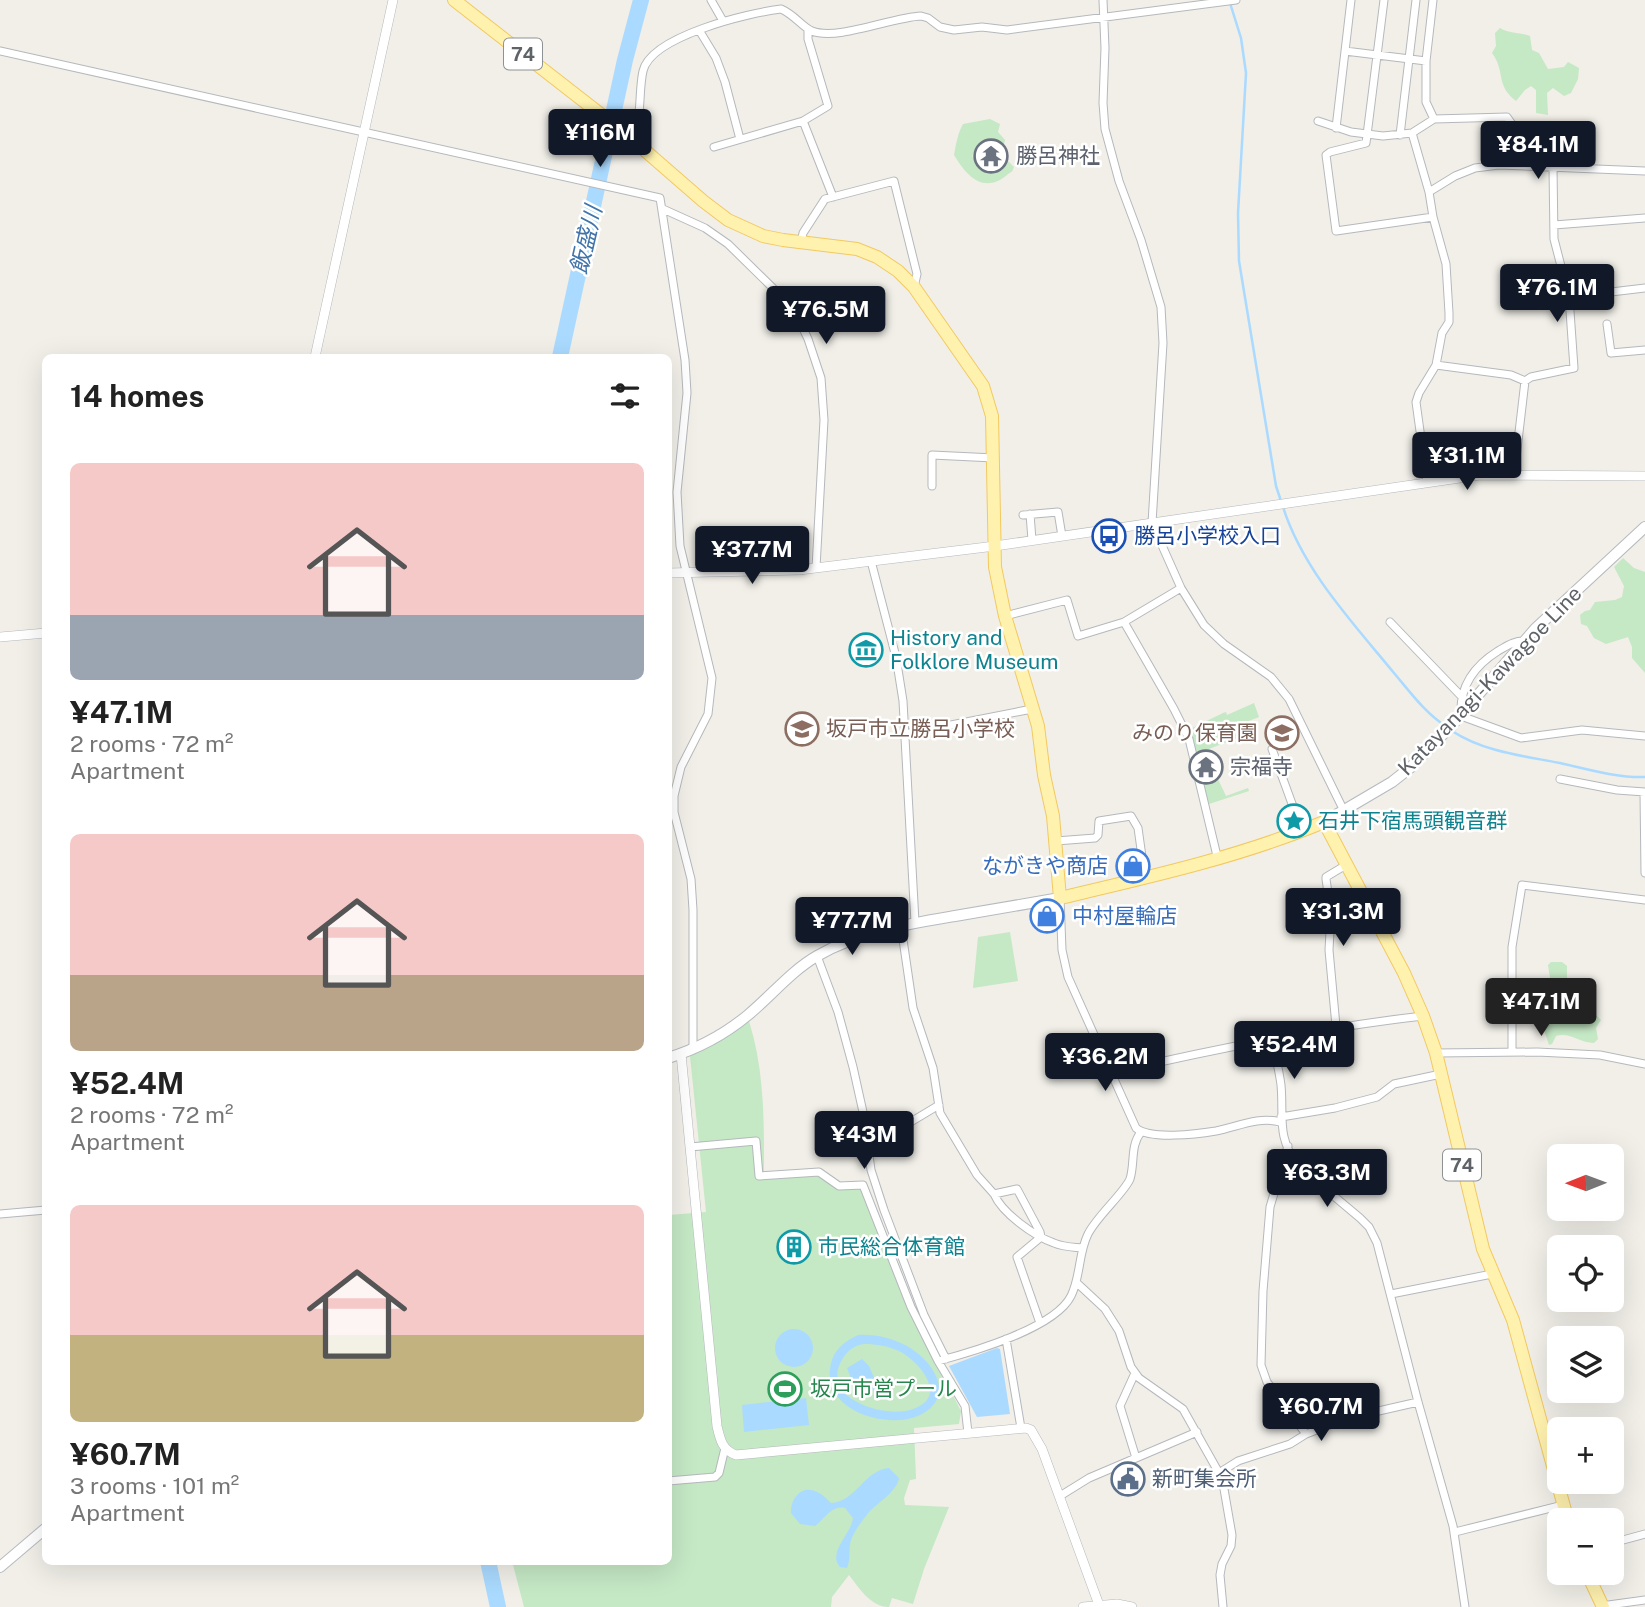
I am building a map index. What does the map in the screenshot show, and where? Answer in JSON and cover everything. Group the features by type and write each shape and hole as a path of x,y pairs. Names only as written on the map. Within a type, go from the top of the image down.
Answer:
{"main road":[{"name":"74","path":"454,0 629,137 702,201 728,220 763,236 857,249 877,257 898,271 914,287 984,386 992,416 995,458 995,567 1005,616 1038,726 1044,775 1052,804 1060,898"},
{"name":"Katayanagi-Kawagoe Line","path":"1324,822 1401,775 1461,716 1524,641 1645,527"},
{"name":"74","path":"1324,822 1404,974 1436,1053 1475,1220 1492,1274 1513,1320 1563,1506"},
{"path":"672,1057 723,1033 817,956 856,939 915,922 1060,898 1218,860 1324,822"},
{"path":"0,1567 42,1531"},
{"path":"1592,1585 1601,1606"}],"street":[{"path":"316,354 393,0"},
{"path":"712,0 723,21"},
{"path":"1103,0 1105,129 1119,181 1141,240 1161,307 1162,352 1152,523 1191,608 1214,636 1260,667 1281,689 1295,711 1343,811"},
{"path":"629,137 638,128 637,112 643,72 648,61 658,50 723,21 781,9 791,14 808,30 819,33 921,16 940,27 954,30 982,27 1020,29 1236,0"},
{"path":"1336,128 1351,0"},
{"path":"1384,0 1366,143 1326,155 1336,232 1433,217"},
{"path":"1400,135 1416,0"},
{"path":"1433,0 1426,61 1426,102 1434,119"},
{"path":"699,30 716,58 740,139"},
{"path":"714,147 803,121 828,106 808,30"},
{"path":"0,51 657,196 663,209 686,371 687,393 677,492 680,547 711,671 712,687 708,714 681,767 674,796 674,812 686,858 694,910 693,1049"},
{"path":"1345,51 1426,61"},
{"path":"1318,121 1368,135 1400,135 1412,133 1434,119 1507,117 1520,146 1538,153 1549,168 1557,253 1570,297 1574,368 1531,377 1525,381 1514,475"},
{"path":"803,121 832,197"},
{"path":"1412,133 1446,264 1449,313 1449,323 1442,333 1436,365 1416,402 1427,482"},
{"path":"1429,192 1455,176 1475,168 1499,165 1645,171"},
{"path":"801,243 803,233 825,199 894,181 917,274 914,287"},
{"path":"663,209 705,228 728,244 779,294 808,339 821,379 824,420 816,568"},
{"path":"1554,225 1645,218"},
{"path":"1570,297 1645,288"},
{"path":"1607,324 1611,353 1645,350"},
{"path":"1436,365 1511,375 1525,381"},
{"path":"932,486 932,455 995,458"},
{"path":"672,573 816,568 995,546 1480,475 1645,476"},
{"path":"1032,540 1026,514 1058,512 1062,536"},
{"path":"872,561 901,681 915,922"},
{"path":"1005,616 1067,600 1078,636 1124,622 1181,589"},
{"path":"1124,622 1189,739 1218,860"},
{"path":"1390,622 1463,698"},
{"path":"0,637 42,633"},
{"path":"1524,641 1514,641 1480,663 1471,673 1460,704 1461,716 1521,738 1583,730 1645,736"},
{"path":"905,733 1032,709"},
{"path":"1272,749 1302,831"},
{"path":"1560,779 1617,790 1644,792 1645,873"},
{"path":"1056,841 1095,838 1100,821 1131,816 1139,828 1145,878"},
{"path":"1336,1027 1329,950 1331,914 1326,877 1346,865"},
{"path":"1512,1052 1512,947 1522,885 1645,900"},
{"path":"1060,898 1065,967 1134,1126 1141,1132 1154,1135 1195,1133 1307,1114 1377,1097 1394,1084 1441,1074"},
{"path":"901,926 910,972 913,1008 933,1068 940,1113 960,1149 976,1175 998,1202 1023,1226 1062,1246 1082,1248"},
{"path":"817,956 838,1012 853,1067 863,1112 871,1170 942,1360"},
{"path":"1111,1073 1214,1049 1336,1027 1423,1016"},
{"path":"1272,1040 1281,1088 1280,1119 1288,1146 1298,1166 1369,1227 1377,1243 1455,1532 1465,1607"},
{"path":"1436,1053 1600,1055 1645,1063"},
{"path":"681,1054 717,1426 720,1441 725,1448 736,1455 1021,1428 1031,1430 1036,1436 1060,1496 1099,1605"},
{"path":"867,1143 901,1132 909,1123 939,1105"},
{"path":"942,1360 1006,1339 1040,1323 1059,1311 1069,1300 1077,1283 1082,1248 1101,1214 1130,1180 1136,1138 1141,1132"},
{"path":"690,1147 756,1140 759,1176 819,1172 839,1186 863,1185 911,1307 965,1406 968,1433"},
{"path":"1288,1146 1270,1207 1263,1291 1261,1365 1267,1382 1306,1434"},
{"path":"994,1194 1017,1189 1041,1237"},
{"path":"0,1214 42,1210"},
{"path":"1040,1323 1017,1257 1041,1237"},
{"path":"1391,1294 1492,1274"},
{"path":"1077,1283 1105,1309 1119,1331 1135,1373 1144,1384 1183,1409 1219,1473 1232,1535 1231,1546 1220,1575 1223,1607"},
{"path":"1006,1339 1021,1428"},
{"path":"1135,1373 1120,1406 1136,1458"},
{"path":"1219,1473 1238,1461 1290,1444 1306,1434 1348,1418 1418,1402"},
{"path":"1060,1496 1088,1478 1197,1432"},
{"path":"672,1481 715,1477 719,1473 725,1448"},
{"path":"1455,1532 1563,1506"},
{"path":"1624,1540 1645,1534"},
{"path":"1601,1606 1645,1600"},
{"path":"1083,1607 1132,1607"}],"green space":[{"path":"1500,28 1530,36 1532,50 1539,53 1548,69 1564,67 1568,62 1579,68 1578,79 1571,93 1564,96 1553,88 1547,93 1548,115 1536,113 1536,90 1531,86 1516,101 1505,89 1499,66 1492,53 1496,46 1495,33"},
{"path":"990,119 1000,124 998,132 1005,140 1004,144 975,149 972,157 978,156 979,165 986,168 1007,160 1014,167 1012,172 999,180 984,183 970,176 954,155 963,124"},
{"path":"1623,558 1634,568 1645,572 1645,673 1632,658 1628,637 1606,644 1594,638 1587,626 1581,624 1580,615 1590,610 1595,602 1622,597 1624,586 1614,567"},
{"path":"1254,703 1259,717 1233,727 1237,738 1196,754 1190,729 1223,713 1226,712 1227,715"},
{"path":"1216,775 1226,796 1248,788 1249,791 1209,804 1202,779"},
{"path":"1010,932 1018,981 973,988 978,937"},
{"path":"1551,962 1562,962 1567,966 1567,980 1578,980 1581,983 1585,1004 1601,1020 1596,1028 1598,1039 1594,1043 1561,1035 1556,1036 1549,1045 1544,1030 1563,1009 1560,1002 1548,1001 1541,995 1550,978 1548,965"},
{"path":"749,1021 761,1079 764,1177 818,1173 838,1188 862,1187 911,1313 961,1411 959,1424 914,1428 916,1479 910,1480 904,1498 905,1505 949,1507 913,1604 892,1598 889,1607 877,1604 866,1596 849,1575 832,1597 831,1607 524,1607 513,1565 672,1565 672,1215 706,1212 690,1056 713,1045"}],"water":[{"path":"794,1329 808,1334 813,1348 808,1362 794,1367 780,1362 775,1348 780,1334"},
{"path":"858,1335 888,1338 905,1345 924,1359 932,1368 939,1388 931,1407 920,1415 892,1420 862,1414 848,1407 831,1385 830,1370 836,1353","holes":["869,1344 901,1352 924,1373 930,1390 922,1405 898,1412 884,1411 856,1402 846,1394 839,1384 838,1372 843,1358 849,1350"]},
{"path":"1000,1349 1010,1414 977,1417 949,1366"},
{"path":"862,1359 869,1366 878,1387 863,1396 855,1388 847,1368"},
{"path":"806,1398 809,1425 744,1432 742,1405"},
{"path":"889,1468 899,1478 897,1484 859,1525 851,1540 847,1568 840,1567 836,1555 853,1518 845,1508 840,1508 832,1511 815,1526 800,1524 791,1513 795,1498 802,1491 812,1490 831,1503 840,1501 873,1474"}],"waterway":[{"name":"飯盛川","path":"561,354 625,60 641,0"},
{"path":"1230,3 1241,38 1246,73 1238,213 1239,261 1276,486 1281,501"},
{"path":"1283,507 1303,552 1331,595 1419,702 1447,727"},
{"path":"1452,731 1477,744 1504,752 1613,775 1645,777"},
{"name":"飯盛川","path":"489,1565 498,1607"}],"place":[{"name":"勝呂神社","path":"991,156"},
{"name":"勝呂小学校入口","path":"1109,536"},
{"name":"History and Folklore Museum","path":"866,650"},
{"name":"坂戸市立勝呂小学校","path":"802,729"},
{"name":"みのり保育園","path":"1282,733"},
{"name":"宗福寺","path":"1206,767"},
{"name":"石井下宿馬頭観音群","path":"1294,821"},
{"name":"ながきや商店","path":"1133,866"},
{"name":"中村屋輪店","path":"1047,916"},
{"name":"市民総合体育館","path":"794,1247"},
{"name":"坂戸市営プール","path":"785,1389"},
{"name":"新町集会所","path":"1128,1479"}]}
